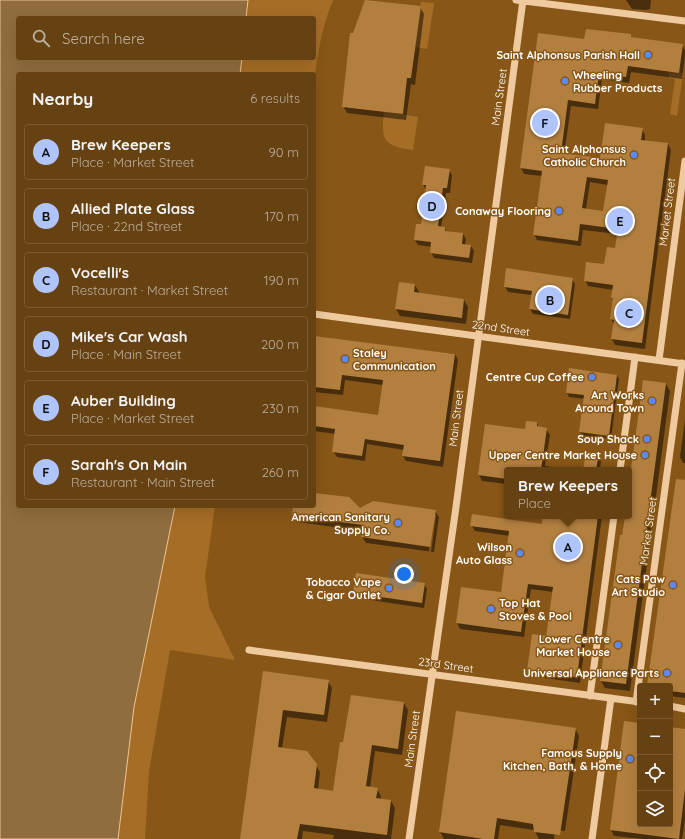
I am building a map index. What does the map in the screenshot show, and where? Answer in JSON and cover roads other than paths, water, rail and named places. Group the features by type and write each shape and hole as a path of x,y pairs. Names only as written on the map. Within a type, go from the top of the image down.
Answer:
{"street":[{"path":"521,0 685,21"},
{"name":"Main Street","path":"409,839 478,336 521,0"},
{"name":"Market Street","path":"659,360 685,161"},
{"name":"22nd Street","path":"316,314 683,364"},
{"path":"620,467 635,357"},
{"name":"Market Street","path":"641,683 683,364"},
{"path":"590,696 614,519"},
{"name":"23rd Street","path":"249,650 637,702"},
{"path":"592,839 610,698"},
{"path":"673,706 685,708"}],"place":[{"name":"Saint Alphonsus Parish Hall","path":"648,55"},
{"name":"Wheeling Rubber Products","path":"565,81"},
{"name":"Sarah's On Main","path":"545,123"},
{"name":"Saint Alphonsus Catholic Church","path":"634,155"},
{"name":"Mike's Car Wash","path":"432,206"},
{"name":"Conaway Flooring","path":"559,211"},
{"name":"Auber Building","path":"620,221"},
{"name":"Allied Plate Glass","path":"550,300"},
{"name":"Vocelli's","path":"629,313"},
{"name":"Staley Communication","path":"345,359"},
{"name":"Centre Cup Coffee","path":"592,377"},
{"name":"Art Works Around Town","path":"652,401"},
{"name":"Soup Shack","path":"647,439"},
{"name":"Upper Centre Market House","path":"645,455"},
{"name":"American Sanitary Supply Co.","path":"398,523"},
{"name":"Brew Keepers","path":"568,547"},
{"name":"Wilson Auto Glass","path":"520,553"},
{"name":"Cats Paw Art Studio","path":"673,585"},
{"name":"Tobacco Vape & Cigar Outlet","path":"389,588"},
{"name":"Top Hat Stoves & Pool","path":"491,609"},
{"name":"Lower Centre Market House","path":"618,645"},
{"name":"Universal Appliance Parts","path":"667,673"},
{"name":"Famous Supply Kitchen, Bath, & Home","path":"630,759"}]}
